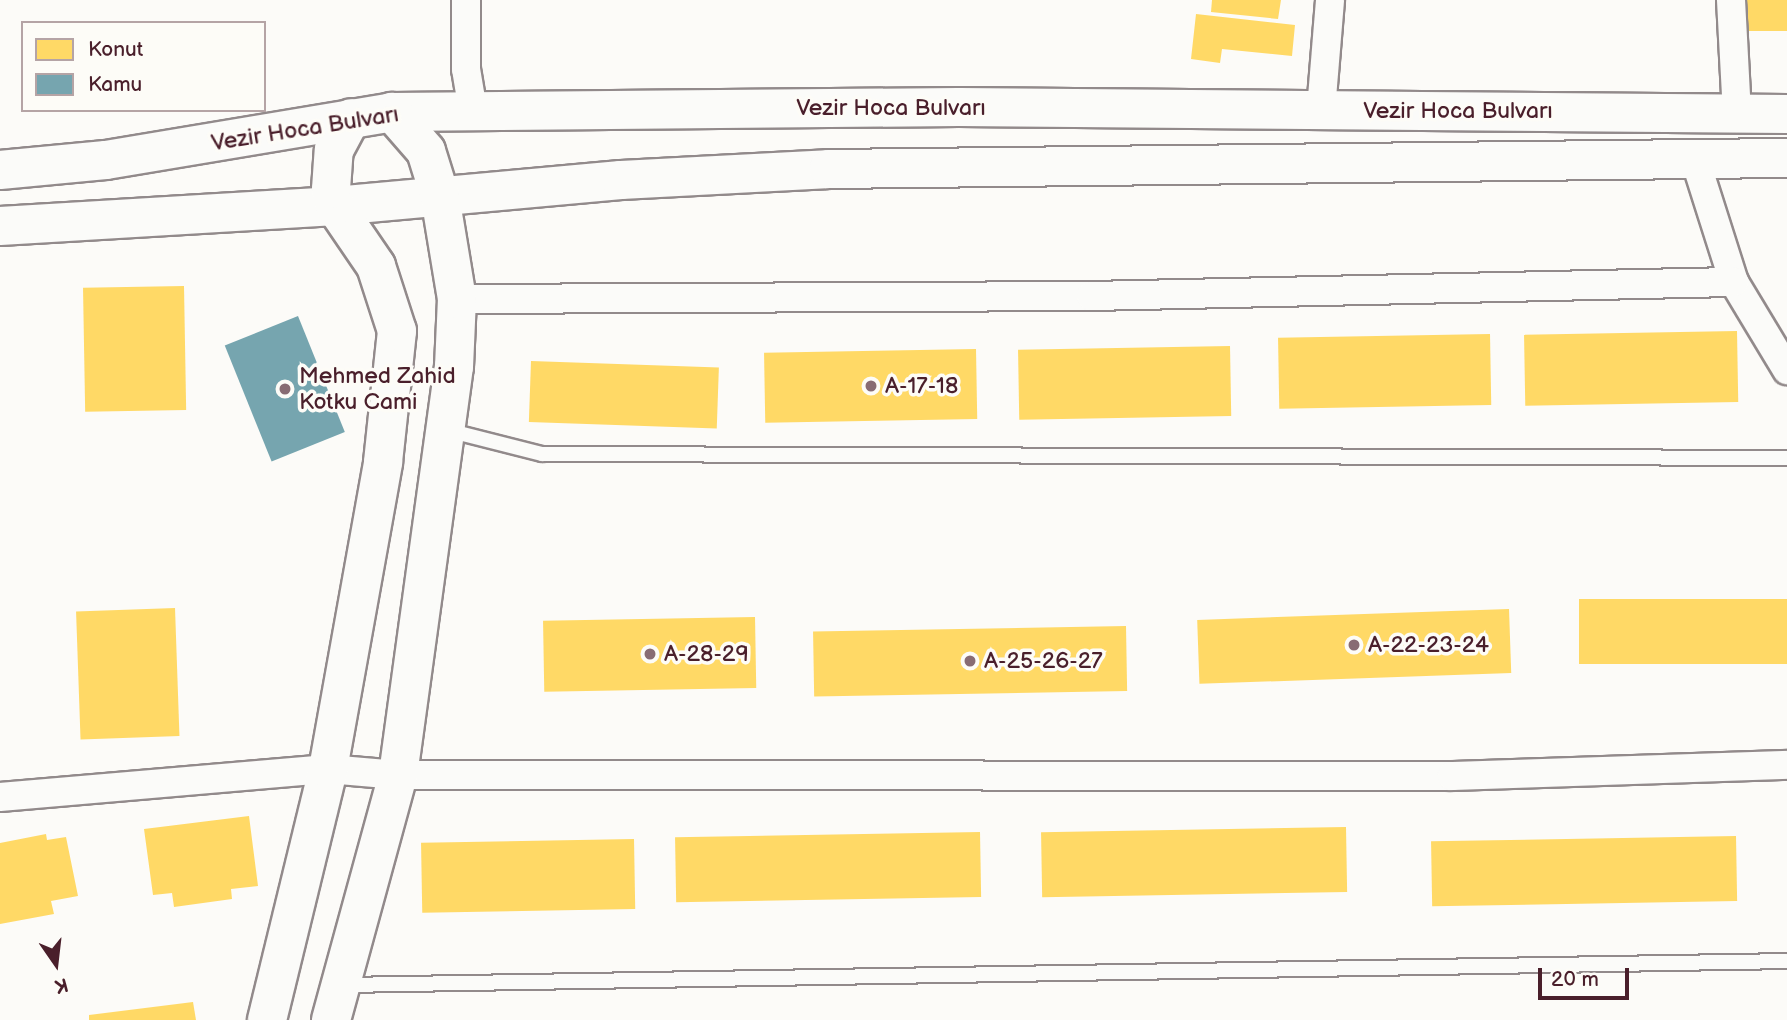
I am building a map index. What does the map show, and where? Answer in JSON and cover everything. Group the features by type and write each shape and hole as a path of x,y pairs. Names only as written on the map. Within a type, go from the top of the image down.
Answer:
{"main road":[{"name":"Vezir Hoca Bulvarı","path":"0,170 106,160 392,112 1321,110 1787,114"},
{"path":"336,1003 398,775 446,430 457,299 440,196 426,151 392,112"},
{"path":"267,1020 328,769 383,462 397,331 376,266 335,206 330,173 334,150 351,118"},
{"name":"Vezir Hoca Bulvarı","path":"0,226 335,206 621,180 829,169 1694,156 1787,158"}],"street":[{"path":"466,0 466,69 473,111"},
{"path":"1321,110 1330,0"},
{"path":"1731,0 1738,113"},
{"path":"1694,156 1734,282 1787,370"},
{"path":"457,299 1105,296 1734,282"},
{"path":"0,797 328,769 398,775 1452,776 1787,765"}],"lane":[{"path":"446,430 542,454 1787,458"},
{"path":"336,1003 1787,961"}],"building: Konut":[{"path":"1212,0 1281,0 1278,19 1211,12"},
{"path":"1740,0 1787,0 1787,31 1740,31"},
{"path":"1196,14 1295,25 1292,56 1222,49 1220,63 1191,59"},
{"path":"184,286 186,410 85,412 83,288"},
{"path":"1737,331 1738,402 1525,406 1524,335"},
{"path":"1490,334 1491,405 1279,409 1278,338"},
{"path":"1230,346 1231,416 1019,420 1018,350"},
{"name":"A-17-18","path":"976,349 977,419 765,423 764,353"},
{"path":"531,361 719,368 717,429 529,422"},
{"path":"1579,599 1787,599 1787,664 1579,664"},
{"path":"175,608 179,736 81,739 76,611"},
{"name":"A-22-23-24","path":"1509,609 1511,673 1199,684 1197,620"},
{"name":"A-28-29","path":"755,617 756,688 544,692 543,621"},
{"name":"A-25-26-27","path":"1126,626 1127,691 814,696 813,631"},
{"path":"249,816 258,886 231,889 232,899 174,907 172,893 153,895 144,829"},
{"path":"1346,827 1347,892 1042,897 1041,832"},
{"path":"980,832 981,897 676,902 675,837"},
{"path":"46,834 47,840 66,837 78,896 51,901 54,914 0,924 0,843"},
{"path":"1736,836 1737,901 1432,906 1431,841"},
{"path":"634,839 635,909 422,913 421,843"},
{"path":"193,1002 196,1020 89,1020 89,1015"}],"building: Kamu":[{"name":"Mehmed Zahid Kotku Cami","path":"298,316 345,432 272,461 225,346"}],"place":[{"name":"A-17-18","path":"871,386"},
{"name":"Mehmed Zahid Kotku Cami","path":"285,389"},
{"name":"A-22-23-24","path":"1354,645"},
{"name":"A-28-29","path":"650,654"},
{"name":"A-25-26-27","path":"970,661"}]}
